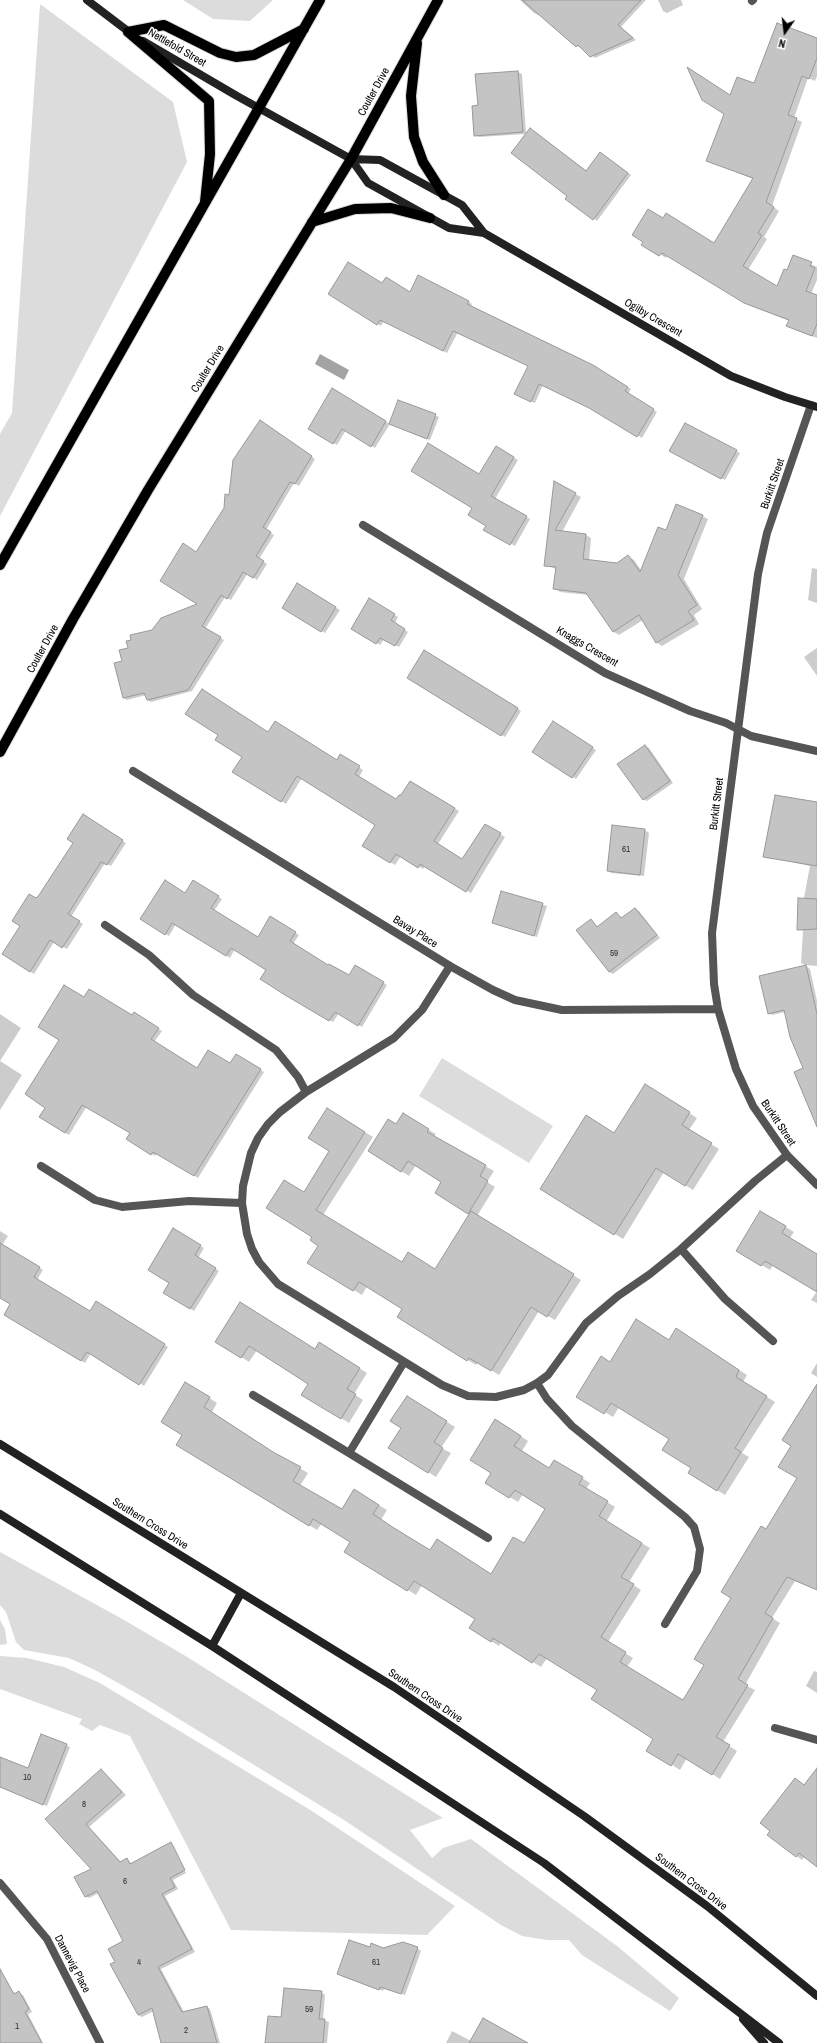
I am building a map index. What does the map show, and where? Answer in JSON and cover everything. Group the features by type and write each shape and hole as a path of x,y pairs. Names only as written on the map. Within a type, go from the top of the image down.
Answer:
{"main road":[{"name":"Nettlefold Street","path":"87,0 128,32 260,109 351,159"},
{"path":"0,565 260,109 320,0"},
{"name":"Coulter Drive","path":"0,752 73,619 148,490 351,159 438,0"},
{"path":"128,32 164,24 220,52 236,57 254,55 304,28"},
{"path":"128,32 209,101 210,154 204,206"},
{"path":"418,37 411,96 414,137 423,162 444,195"},
{"name":"Ogilby Crescent","path":"351,159 380,160 462,205 484,233 731,376 814,406"},
{"name":"Ogilby Crescent","path":"351,159 368,183 430,218 449,228 484,233"},
{"path":"312,222 355,209 372,208 390,208 430,218"},
{"name":"Southern Cross Drive","path":"0,1444 394,1687 584,1816 707,1906 817,1996"},
{"path":"0,1514 212,1646 544,1863 779,2043"},
{"path":"212,1646 241,1593"},
{"path":"731,2005 764,2043"}],"street":[{"name":"Burkitt Street","path":"814,406 767,533 758,574 712,933 714,984 718,1009 736,1069 753,1106 787,1155 817,1185"},
{"name":"Knaggs Crescent","path":"362,524 606,672 690,711 738,728 751,736 817,751"},
{"name":"Bavay Place","path":"133,771 450,966 492,990 515,1000 562,1010 718,1009"},
{"path":"105,925 149,955 193,995 276,1050 298,1077 306,1092"},
{"path":"450,966 422,1010 394,1038 306,1092 280,1112 258,1138 251,1153 245,1179 242,1203 247,1234 252,1248 259,1262 278,1284 442,1385 468,1396 496,1397 524,1390 537,1383 548,1375 586,1323 618,1296 650,1274 681,1249 754,1181 787,1155"},
{"path":"41,1166 95,1200 122,1207 189,1200 242,1203"},
{"path":"681,1249 725,1299 773,1341"},
{"path":"349,1453 404,1362"},
{"path":"537,1383 547,1399 572,1426 685,1517 694,1527 700,1549 696,1572 664,1624"},
{"path":"253,1395 488,1538"},
{"path":"775,1728 817,1740"},
{"name":"Dannevig Place","path":"0,1883 46,1939 100,2043"}],"shaded area":[{"path":"183,0 273,0 250,21 213,19"},
{"path":"40,4 173,102 187,162 0,516 0,434 12,413"},
{"path":"320,354 349,370 344,380 315,364"},
{"path":"442,1058 553,1126 529,1163 419,1096"},
{"path":"0,1552 117,1616 184,1655 443,1818 410,1830 432,1858 443,1848 471,1839 617,1946 679,1998 670,2011 582,1955 569,1940 547,1940 522,1936 501,1925 344,1820 143,1697 95,1670 69,1658 24,1650 16,1642 6,1612 0,1605"},
{"path":"0,1620 5,1629 7,1644 0,1645"},
{"path":"0,1656 27,1658 64,1667 100,1683 312,1811 455,1906 427,1935 231,1930 130,1736 100,1725 92,1731 79,1724 82,1719 0,1689"}],"building":[{"path":"522,0 641,0 618,25 633,38 590,57 578,45 576,47"},
{"path":"777,23 817,38 817,58 809,79 802,76 788,115 797,118 766,202 774,207 758,233 762,235 743,266 777,286 784,269 787,270 793,255 812,262 810,266 815,268 806,291 817,295 817,324 812,336 786,326 789,320 744,303 662,253 659,256 641,245 643,242 632,235 648,209 663,218 666,213 714,243 753,178 706,161 724,114 702,100 687,67 730,95 737,77 754,83"},
{"path":"518,71 523,132 474,136 472,106 478,105 475,74"},
{"path":"530,128 586,171 600,152 628,173 593,220 565,199 567,196 511,153"},
{"path":"348,262 382,283 386,277 410,292 418,275 469,301 467,304 593,365 628,387 625,391 654,409 637,437 589,408 539,384 531,402 514,394 528,366 453,331 443,351 380,320 377,325 328,294"},
{"path":"332,388 386,421 371,447 342,429 333,444 308,429"},
{"path":"398,400 436,414 427,439 389,424"},
{"path":"260,420 312,456 295,484 290,482 263,527 271,532 256,556 264,561 253,578 243,572 227,599 221,595 202,626 221,637 188,690 147,700 144,693 123,698 114,663 122,661 119,650 128,648 126,641 131,640 130,635 152,630 161,618 197,604 160,581 183,543 196,552 224,508 225,494 229,495 233,460"},
{"path":"685,423 737,450 721,479 669,451"},
{"path":"428,443 479,474 496,446 514,457 491,496 527,516 510,545 483,530 486,526 468,515 472,508 411,471"},
{"path":"554,481 576,493 555,530 586,534 583,559 617,563 628,555 640,572 658,527 666,530 676,504 703,515 678,575 697,605 688,611 694,620 656,643 639,615 613,632 586,593 553,589 556,567 544,566"},
{"path":"297,583 336,607 321,632 282,608"},
{"path":"369,598 395,614 391,620 405,629 395,646 380,638 376,644 351,629"},
{"path":"424,650 518,708 501,736 407,678"},
{"path":"202,689 268,732 275,721 337,760 340,754 360,766 355,774 396,799 399,795 401,795 410,781 455,808 434,841 462,859 485,824 501,833 466,892 420,864 418,868 396,854 390,863 362,846 375,825 297,776 281,802 232,772 242,757 215,740 218,735 185,714"},
{"path":"553,721 593,747 572,778 532,752"},
{"path":"645,745 670,781 643,800 617,764"},
{"path":"775,795 817,802 817,866 763,857"},
{"path":"83,814 123,840 107,865 101,862 68,914 80,921 62,948 50,940 30,972 2,954 20,926 12,921 29,894 36,898 39,895 73,843 67,839"},
{"path":"612,825 645,829 640,875 607,871"},
{"path":"165,880 185,893 193,880 219,896 211,908 258,937 270,916 296,932 290,941 328,965 329,964 349,975 355,965 384,982 358,1026 335,1012 329,1021 285,995 260,979 266,970 231,948 226,956 172,923 165,935 140,919"},
{"path":"501,891 543,903 534,936 492,923"},
{"path":"798,898 817,899 817,929 797,930"},
{"path":"635,908 657,935 609,972 576,930 591,919 597,927 616,912 621,918"},
{"path":"806,965 817,1014 817,1127 794,1072 803,1068 790,1037 784,1010 768,1014 759,976"},
{"path":"64,985 84,997 89,989 132,1015 134,1012 159,1028 151,1039 197,1068 208,1050 230,1063 236,1054 261,1069 194,1176 153,1152 151,1155 126,1139 130,1133 82,1105 65,1133 39,1117 45,1108 25,1094 59,1040 38,1027"},
{"path":"645,1084 690,1112 682,1125 712,1143 685,1186 656,1168 614,1235 540,1189 586,1115 614,1133"},
{"path":"327,1108 365,1132 316,1210 402,1262 408,1252 435,1269 471,1211 574,1274 547,1317 531,1307 491,1371 469,1358 467,1361 397,1317 402,1309 359,1282 353,1291 307,1263 318,1246 310,1240 312,1237 266,1208 284,1180 304,1192 329,1151 308,1138"},
{"path":"403,1113 429,1129 427,1132 486,1165 480,1176 488,1181 468,1214 435,1193 441,1182 408,1161 401,1172 368,1151 388,1119 396,1124"},
{"path":"760,1211 786,1226 782,1233 817,1254 817,1292 765,1261 761,1266 736,1251"},
{"path":"173,1228 201,1245 195,1255 216,1268 190,1309 163,1293 169,1283 148,1270"},
{"path":"0,1243 40,1267 34,1277 90,1311 96,1301 165,1344 139,1385 87,1352 81,1361 4,1315 10,1304 0,1298"},
{"path":"240,1302 315,1349 319,1342 360,1368 347,1389 356,1394 341,1419 301,1395 308,1384 249,1346 241,1358 215,1342"},
{"path":"636,1319 669,1340 676,1328 739,1370 736,1377 767,1396 735,1448 741,1452 717,1491 688,1473 691,1468 662,1450 669,1439 611,1403 604,1414 576,1397 601,1356 610,1362"},
{"path":"185,1382 210,1397 204,1407 273,1452 301,1467 293,1481 342,1509 354,1489 379,1505 373,1514 394,1528 430,1550 437,1539 491,1574 513,1537 524,1543 545,1509 515,1490 509,1498 485,1483 491,1473 470,1460 495,1419 521,1436 514,1446 549,1468 554,1460 583,1477 579,1484 608,1501 599,1516 642,1543 621,1577 634,1584 601,1637 626,1652 620,1662 683,1700 704,1665 694,1659 731,1598 721,1592 761,1526 766,1529 797,1478 778,1467 791,1446 782,1440 817,1384 817,1590 787,1577 765,1613 773,1618 738,1679 748,1685 716,1737 730,1745 712,1775 678,1754 671,1766 646,1751 653,1739 591,1699 597,1690 539,1654 532,1663 493,1638 491,1642 469,1628 475,1619 414,1581 407,1591 344,1552 350,1542 313,1519 309,1526 176,1445 182,1435 161,1422"},
{"path":"407,1396 447,1421 434,1442 443,1448 428,1473 388,1448 401,1428 390,1421"},
{"path":"41,1734 67,1744 43,1805 0,1787 0,1757 28,1768"},
{"path":"817,1768 817,1867 799,1853 796,1857 767,1835 770,1831 760,1823 795,1778 804,1785"},
{"path":"101,1769 122,1792 86,1824 120,1862 127,1858 130,1864 171,1842 185,1870 170,1878 175,1887 162,1894 192,1949 158,1967 182,2012 207,2006 217,2043 161,2043 152,2008 138,2015 110,1964 115,1962 108,1949 123,1941 97,1891 85,1897 74,1877 91,1869 45,1819"},
{"path":"349,1940 370,1947 371,1943 383,1948 403,1942 418,1947 401,1994 380,1987 379,1990 337,1974"},
{"path":"0,1969 14,1994 19,1991 29,2009 25,2012 42,2043 0,2043"},
{"path":"284,1988 322,1991 319,2019 325,2019 323,2043 265,2043 268,2016 281,2017"},
{"path":"483,2018 528,2043 469,2043"}]}
